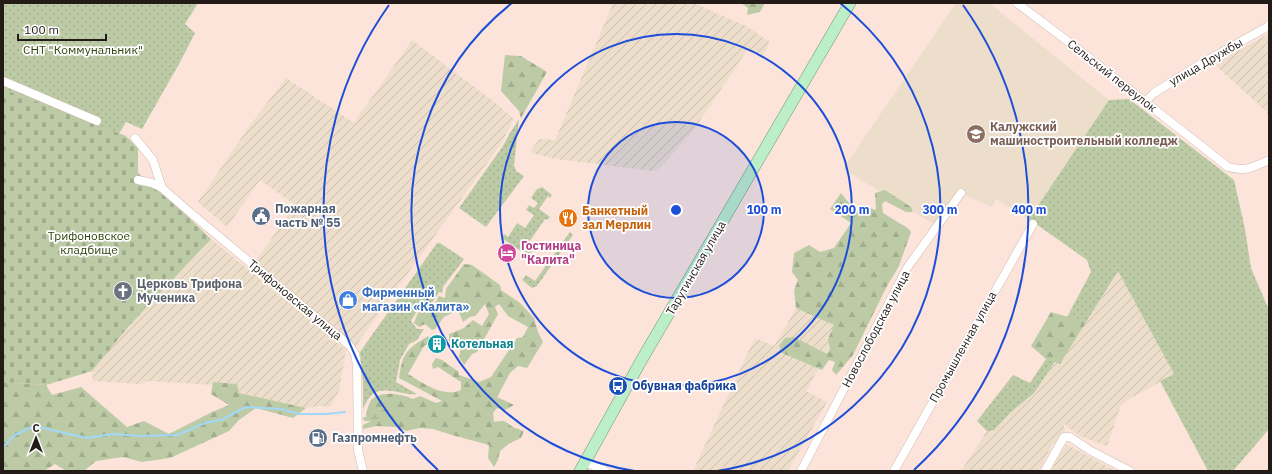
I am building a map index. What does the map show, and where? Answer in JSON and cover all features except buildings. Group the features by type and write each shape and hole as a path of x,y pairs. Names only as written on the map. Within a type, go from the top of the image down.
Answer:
{"main road":[{"name":"Тарутинская улица","path":"583,466 638,367 850,3"}],"street":[{"name":"Сельский переулок","path":"1017,3 1228,167 1237,170 1249,169 1269,160"},
{"name":"улица Дружбы","path":"1145,102 1154,93 1269,25"},
{"path":"3,81 97,121"},
{"path":"135,138 153,160 162,188"},
{"name":"Трифоновская улица","path":"138,180 152,183 162,188 350,346 355,354 357,365 358,450 363,471"},
{"name":"Новослободская улица","path":"801,471 908,268 961,193"},
{"name":"Промышленная улица","path":"894,471 1033,224"},
{"path":"1045,471 1064,437 1070,437 1091,451 1130,471"},
{"path":"583,466 605,471"}],"shaded area":[{"path":"606,3 693,3 746,26 770,42 762,57 748,49 695,128 661,167 654,171 556,159 535,154 530,151 540,139 555,140 612,6"},
{"name":"Калужский машиностроительный колледж","path":"956,3 989,3 1109,100 1029,219 996,199 992,207 957,192 935,225 843,169"},
{"path":"1268,34 1269,114 1216,66 1222,60"},
{"path":"412,40 497,104 514,119 500,145 355,347 255,262 295,205 260,180 227,227 198,202 248,128 286,78 354,123"},
{"path":"211,239 346,350 339,391 330,407 321,406 306,408 239,393 236,384 213,382 213,385 149,381 141,384 93,381 92,371 128,327"},
{"path":"1118,271 1174,374 1121,405 1107,446 1080,436 1063,423 1065,431 1055,445 1053,443 1039,471 961,471 987,431 994,430 1011,412 1034,393 1055,362 1060,363"},
{"path":"804,295 846,319 806,391 827,402 788,471 693,471 755,338 774,346"},
{"path":"1066,444 1116,471 1051,471"}],"green space":[{"name":"СНТ \"Коммунальник\"","path":"3,3 198,3 185,24 195,33 142,129 126,122 119,134 3,89"},
{"path":"741,3 765,3 760,12 747,15 748,8"},
{"path":"505,55 521,56 547,72 521,118 519,111 501,91"},
{"name":"Трифоновское кладбище","path":"3,89 126,136 138,148 138,173 181,210 211,239 128,327 92,371 46,385 3,382"},
{"path":"1129,99 1234,180 1245,229 1251,268 1269,310 1269,429 1233,471 1208,471 1160,381 1174,374 1118,271 1086,322 1067,317 1091,272 1087,260 1029,219 1109,100"},
{"path":"519,119 514,165 516,171 524,176 486,227 459,208 503,146"},
{"path":"542,187 552,195 550,198 548,196 539,209 550,217 547,220 545,219 527,245 533,250 528,256 502,238 504,234 508,237 517,223 525,228 534,215 526,210 529,205 534,208 538,203 531,198 537,189"},
{"path":"885,190 911,207 913,212 906,212 885,201 882,204 883,213 909,229 911,232 899,266 887,286 853,355 836,375 832,370 835,362 829,360 822,370 782,353 779,346 785,338 794,337 827,354 830,349 828,339 834,325 796,308 794,290 798,280 792,272 794,253 809,245 820,252 834,248 851,223 830,209 841,193 856,212 870,208 876,210 875,193"},
{"path":"570,232 573,235 537,286 532,288 522,280 526,275 535,281"},
{"path":"437,243 440,243 464,259 443,287 442,293 439,292 430,306 420,306 411,321 417,329 424,329 417,340 409,344 400,360 396,382 417,394 386,390 380,391 370,397 363,409 363,381 360,352"},
{"path":"464,264 472,265 500,285 501,290 520,303 534,318 543,342 527,368 518,366 510,373 497,397 514,405 505,410 497,408 493,413 494,422 504,421 515,428 524,431 521,438 510,443 500,451 498,460 494,467 488,458 489,445 433,429 420,428 406,431 396,427 376,426 363,429 363,425 371,421 387,421 383,407 366,414 371,400 379,395 394,394 413,399 420,396 436,403 442,401 399,378 402,362 407,352 428,336 432,342 424,346 408,374 433,388 447,392 461,390 461,382 438,367 433,369 432,364 436,358 442,360 459,372 459,375 479,382 491,377 517,338 523,337 528,327 508,316 499,304 495,307 498,314 477,352 472,354 464,365 459,357 461,347 449,341 449,334 464,328 473,320 482,326 489,314 485,304 475,316 470,317 463,322 458,310 444,317 435,329 432,330 425,324 419,327 414,323 420,308 427,308 430,312 439,296 445,298 446,289"},
{"path":"1051,312 1086,322 1060,364 1046,359 1031,346"},
{"path":"1046,359 1055,362 1034,393 1011,412 994,430 987,431 977,421 1013,375 1030,383"},
{"path":"3,382 46,385 52,395 81,387 127,427 144,421 169,434 229,405 211,394 213,382 237,384 239,393 306,408 293,418 256,408 239,420 229,431 170,458 142,462 123,457 96,461 84,471 66,471 55,464 44,471 3,471"},
{"path":"383,407 395,407 399,411 387,421 364,421 363,417 366,417 366,414"}],"waterway":[{"path":"3,447 15,435 34,426 87,438 113,434 141,436 177,435 205,423 221,420 246,407 282,409 298,414 345,412"}],"place":[{"name":"Калужский машиностроительный колледж","path":"976,134"},
{"name":"Пожарная часть № 55","path":"261,216"},
{"name":"Банкетный зал Мерлин","path":"568,218"},
{"name":"Гостиница \"Калита\"","path":"507,253"},
{"name":"Церковь Трифона Мученика","path":"123,291"},
{"name":"Фирменный магазин «Калита»","path":"348,300"},
{"name":"Котельная","path":"437,344"},
{"name":"Обувная фабрика","path":"618,386"},
{"name":"Газпромнефть","path":"318,438"}]}
